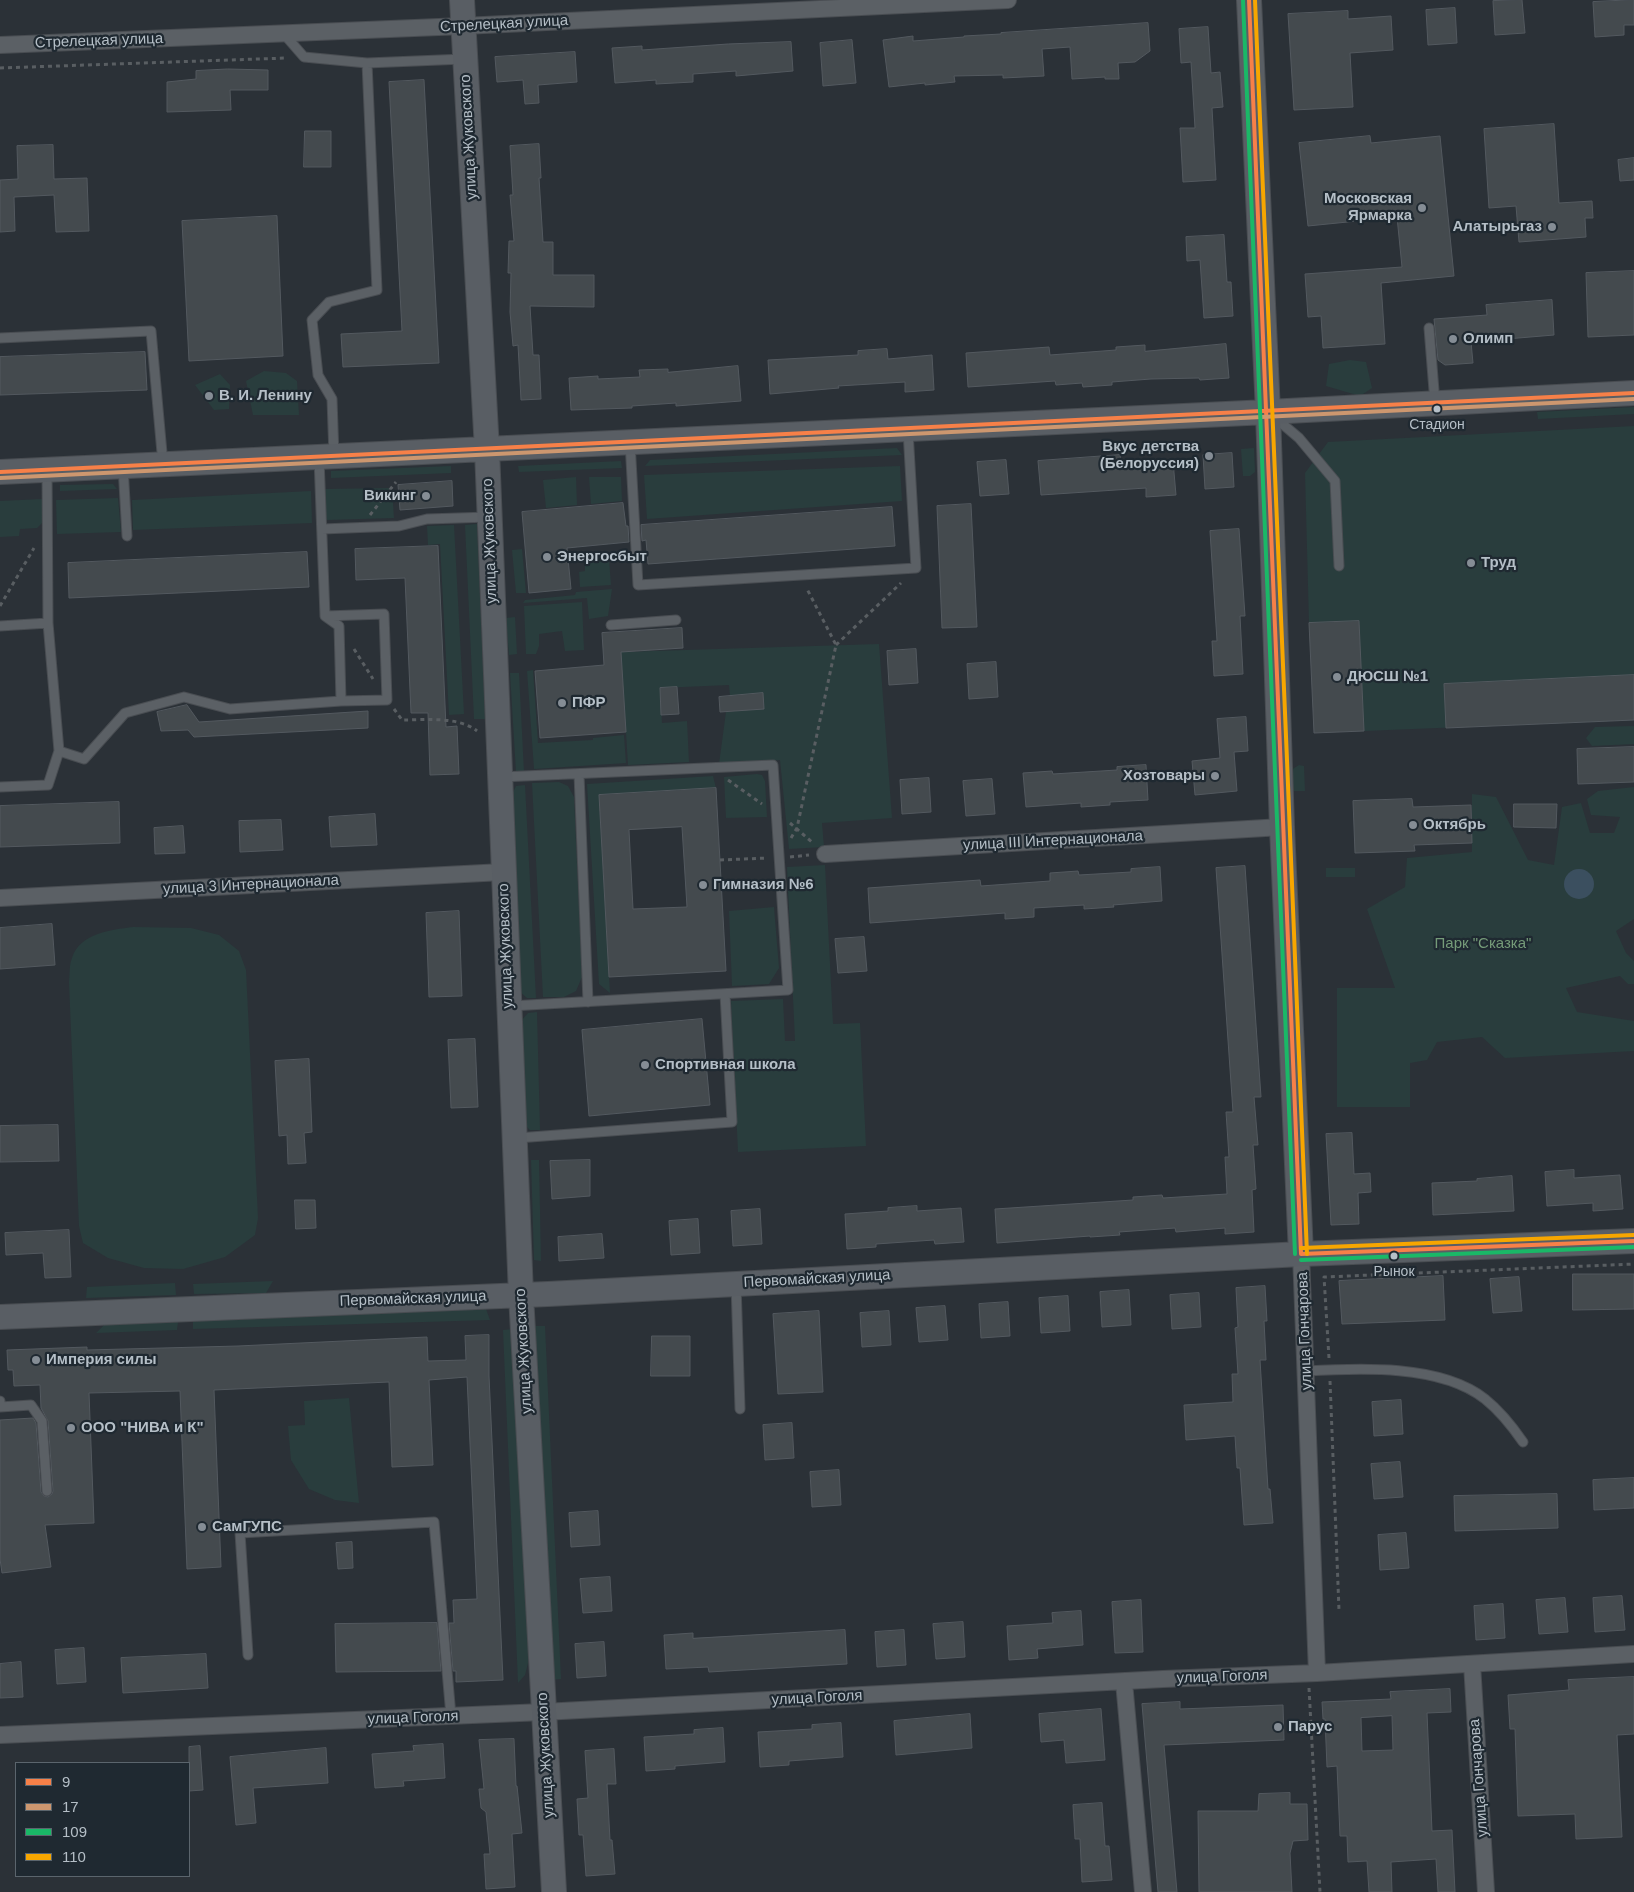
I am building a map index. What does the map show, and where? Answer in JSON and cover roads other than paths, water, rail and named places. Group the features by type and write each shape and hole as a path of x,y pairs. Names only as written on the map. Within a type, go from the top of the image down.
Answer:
{"street":[{"name":"улица Жуковского","path":"462,0 486,450 520,1295 554,1892"},
{"name":"Стрелецкая улица","path":"0,45 284,34 1008,0"},
{"name":"улица Гончарова","path":"1249,0 1268,412 1282,827 1302,1254 1313,1680"},
{"path":"0,472 1634,393"},
{"name":"улица III Интернационала","path":"824,854 1282,827"},
{"name":"улица 3 Интернационала","path":"0,898 503,872"},
{"name":"Первомайская улица","path":"0,1317 520,1295 1302,1254 1634,1241"},
{"name":"улица Гоголя","path":"0,1735 543,1712 1124,1682 1313,1680 1472,1664 1634,1654"},
{"name":"улица Гончарова","path":"1472,1664 1486,1892"},
{"path":"1124,1682 1143,1892"}],"lane":[{"path":"284,34 304,57 367,63 464,59"},
{"path":"325,616 322,529 326,457 332,399 318,375 312,320 329,302 377,290 367,63"},
{"path":"1429,328 1435,403"},
{"path":"0,338 151,331 162,464"},
{"path":"1268,412 1299,438 1335,481 1338,566"},
{"path":"630,442 638,585 916,568 908,428"},
{"path":"124,466 127,536"},
{"path":"0,787 48,785 59,751 48,623 48,470"},
{"path":"322,529 398,526 427,519 489,517"},
{"path":"59,751 84,759 125,712 184,696 230,709 387,700 384,614 325,616"},
{"path":"325,616 339,626 340,702"},
{"path":"611,625 676,620"},
{"path":"0,626 48,623"},
{"path":"499,777 773,765 788,990 508,1006"},
{"path":"579,774 588,1002"},
{"path":"514,1139 732,1122 725,994"},
{"path":"736,1284 740,1409"},
{"path":"1306,1370 1378,1369 1421,1374 1457,1382 1484,1398 1506,1419 1523,1442"},
{"path":"0,1401 0,1407 31,1405 42,1421 47,1491"},
{"path":"248,1655 240,1533 434,1522 450,1716"}],"water":[{"path":"1579,869 1585,870 1593,878 1593,890 1585,898 1579,899 1573,898 1565,890 1564,884 1565,878 1573,870"}],"place":[{"name":"Московская Ярмарка","path":"1422,208"},
{"name":"Алатырьгаз","path":"1552,227"},
{"name":"Олимп","path":"1453,339"},
{"name":"В. И. Ленину","path":"209,396"},
{"name":"Стадион","path":"1437,409"},
{"name":"Вкус детства (Белоруссия)","path":"1209,456"},
{"name":"Викинг","path":"426,496"},
{"name":"Энергосбыт","path":"547,557"},
{"name":"Труд","path":"1471,563"},
{"name":"ДЮСШ №1","path":"1337,677"},
{"name":"ПФР","path":"562,703"},
{"name":"Хозтовары","path":"1215,776"},
{"name":"Октябрь","path":"1413,825"},
{"name":"Гимназия №6","path":"703,885"},
{"name":"Спортивная школа","path":"645,1065"},
{"name":"Рынок","path":"1394,1256"},
{"name":"Империя силы","path":"36,1360"},
{"name":"OOO \"НИВА и К\"","path":"71,1428"},
{"name":"СамГУПС","path":"202,1527"},
{"name":"Парус","path":"1278,1727"}],"park label":[{"name":"Парк \"Сказка\"","path":"1483,944"}]}
